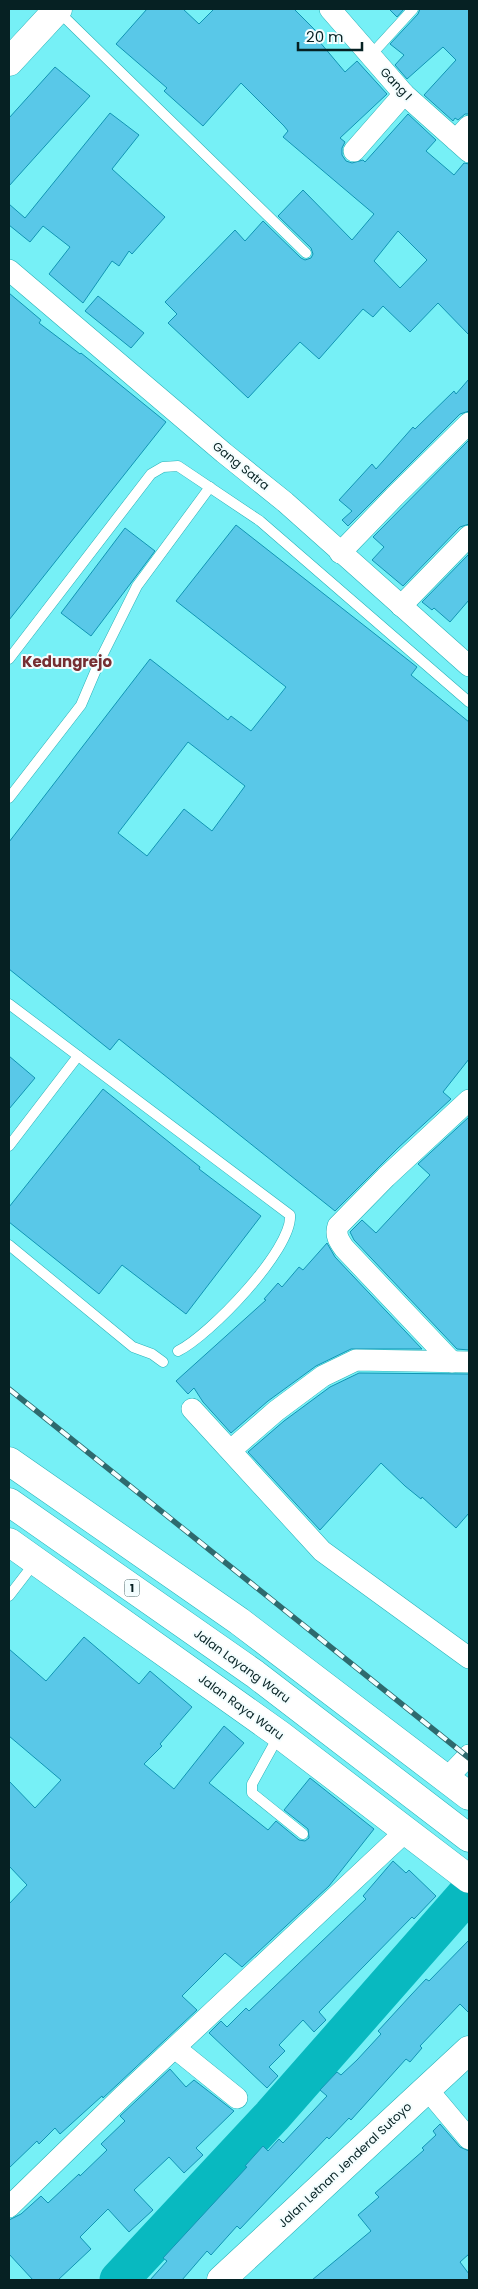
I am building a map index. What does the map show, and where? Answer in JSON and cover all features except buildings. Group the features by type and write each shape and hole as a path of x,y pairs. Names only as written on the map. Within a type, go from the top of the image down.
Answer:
{"main road":[{"path":"9,62 58,10"},
{"path":"9,1461 239,1621 469,1796"},
{"name":"Jalan Layang Waru","path":"9,1502 255,1674 469,1838"},
{"name":"Jalan Raya Waru","path":"9,1542 279,1734 465,1876"},
{"name":"Jalan Letnan Jenderal Sutoyo","path":"221,2280 469,2050"}],"street":[{"name":"Gang I","path":"330,9 404,94 465,140"},
{"path":"354,152 404,94"},
{"name":"Gang Satra","path":"9,270 224,453 285,502 469,666"},
{"path":"340,553 394,496 469,424"},
{"path":"401,606 469,536"},
{"path":"461,1362 344,1248 336,1232 338,1226 386,1177 469,1100"},
{"path":"231,1450 323,1376 356,1360 461,1362"},
{"path":"192,1409 322,1550 469,1658"},
{"path":"447,1778 469,1755"},
{"path":"9,2207 406,1832"},
{"path":"176,2048 237,2098"},
{"path":"427,2089 469,2139"}],"lane":[{"path":"370,56 413,9"},
{"path":"58,10 306,253"},
{"path":"9,658 151,474 163,467 178,466 260,521 469,702"},
{"path":"9,798 81,705 101,658 136,586 210,487"},
{"path":"9,1004 290,1214 289,1227 256,1279 217,1322 178,1351"},
{"path":"9,1146 78,1056"},
{"path":"9,1244 133,1346 152,1354 163,1362"},
{"path":"9,1596 36,1560"},
{"path":"279,1734 252,1784 252,1793 303,1834"}],"waterway":[{"path":"119,2280 272,2116 469,1892"}],"railway":[{"path":"9,1389 469,1758"}],"district":[{"name":"Kedungrejo","path":"67,662"}]}
